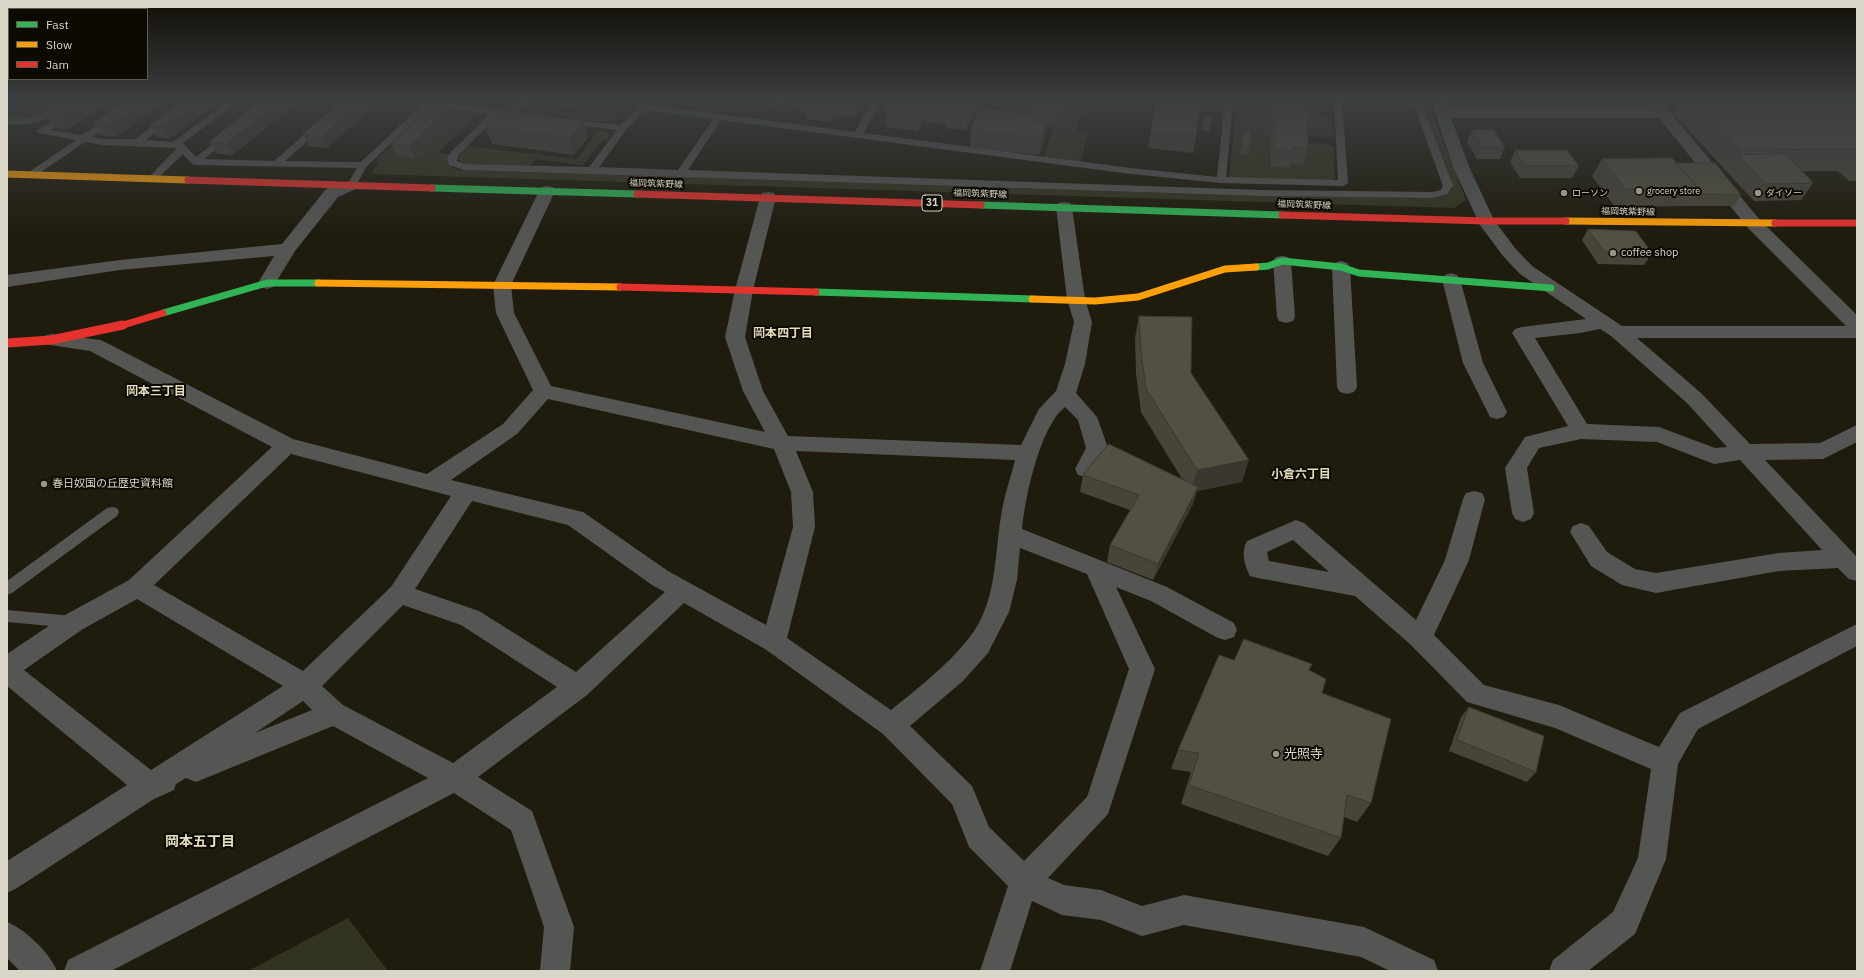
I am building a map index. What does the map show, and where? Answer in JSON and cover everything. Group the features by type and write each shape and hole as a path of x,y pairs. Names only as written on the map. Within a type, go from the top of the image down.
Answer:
{"main road":[{"name":"福岡筑紫野線","path":"7,174 1486,221 1754,224 1857,223"},
{"path":"7,343 51,340 111,328 267,283 502,285 744,290 1076,299 1095,301 1138,297 1225,269 1268,266 1282,261 1341,267 1359,273 1551,288"}],"street":[{"path":"1454,147 1462,169 1486,221 1509,252 1526,270 1610,327 1694,398 1850,565"},
{"path":"1691,147 1754,224 1857,326"},
{"path":"267,283 287,249 332,193 352,185"},
{"path":"544,391 505,313 502,285 547,191"},
{"path":"768,197 744,290 735,337 754,391 782,443 802,492 804,527 774,642"},
{"path":"892,726 954,673 979,645 998,606 1005,580 1013,510 1028,453 1046,414 1065,394 1075,364 1083,322 1076,299 1064,207"},
{"path":"7,281 120,265 287,249"},
{"path":"1282,261 1286,317"},
{"path":"1341,267 1347,387"},
{"path":"1451,280 1473,363 1497,412"},
{"path":"1581,431 1522,333 1580,327 1857,332"},
{"path":"51,340 94,344 287,445 430,483 575,518 660,578 774,642 892,726 962,795 979,837 1024,882 1062,900 1101,905 1142,921 1184,910 1364,942 1423,971"},
{"path":"544,391 782,443 1028,453"},
{"path":"430,483 510,429 544,391"},
{"path":"1065,394 1086,417 1097,448 1086,469"},
{"path":"1523,513 1516,468 1532,442 1581,431 1659,435 1714,456 1745,452 1824,451 1857,433"},
{"path":"7,668 74,622 137,587 287,445"},
{"path":"7,878 151,787 305,686 399,594 466,492"},
{"path":"1420,638 1457,560 1474,499"},
{"path":"1581,532 1599,559 1630,578 1656,583 1779,562 1850,565"},
{"path":"1010,534 1159,594 1225,630"},
{"path":"996,971 1024,882 1098,805 1142,669 1096,568"},
{"path":"137,587 305,686 334,713 455,778 522,821 559,927 555,971"},
{"path":"1362,587 1420,638 1476,694 1559,717 1665,762"},
{"path":"79,971 455,778 578,687 683,590"},
{"path":"399,594 470,618 578,687"},
{"path":"1565,970 1624,923 1652,859 1665,762 1689,721 1857,634"},
{"path":"7,671 151,787"},
{"path":"151,787 334,713"},
{"path":"7,936 42,971"}],"lane":[{"path":"32,174 72,147"},
{"path":"176,147 179,147 195,162 363,165"},
{"path":"153,178 179,147"},
{"path":"195,162 214,147"},
{"path":"277,163 296,147"},
{"path":"352,185 363,165 383,147"},
{"path":"462,147 454,154 452,163 464,167 1261,193 1432,195 1444,192 1448,186 1434,147"},
{"path":"592,170 609,147"},
{"path":"681,173 699,147"},
{"path":"943,147 1123,170 1221,180 1343,183 1341,147"},
{"path":"1221,180 1224,147"},
{"path":"7,589 112,512"},
{"path":"7,616 74,622"}],"green space":[{"path":"390,147 444,147 438,153 449,154 447,160 449,165 459,170 1262,196 1428,198 1444,195 1452,189 1452,183 1439,147 1446,147 1466,200 1454,208 371,174 378,163 376,161"},
{"path":"465,147 471,147 577,159 586,147 597,147 585,163 580,165 536,159 530,166 465,164 457,159"},
{"path":"1047,147 1085,147 1081,162 1044,157"},
{"path":"1232,147 1334,147 1335,178 1328,181 1229,178"},
{"path":"348,918 388,971 248,971"}],"building":[{"path":"1242,147 1250,147 1250,149 1242,148"},
{"path":"1275,147 1294,147 1294,151 1275,149"},
{"path":"1738,147 1857,147 1857,151 1855,149 1741,150"},
{"path":"1515,150 1567,150 1579,166 1525,166"},
{"path":"1787,154 1813,183 1766,184 1738,155"},
{"path":"1672,158 1699,189 1625,189 1602,159"},
{"path":"1676,163 1715,163 1741,195 1697,194 1696,193 1699,189"},
{"path":"1588,229 1636,231 1652,253 1605,252"},
{"path":"1139,316 1192,317 1191,373 1249,460 1197,470 1146,389 1141,351"},
{"path":"1109,444 1198,487 1158,564 1110,545 1139,495 1083,475"},
{"name":"光照寺","path":"1244,639 1312,664 1309,670 1326,679 1322,693 1391,719 1371,803 1347,795 1341,838 1189,785 1199,753 1178,750 1219,655 1234,660"},
{"path":"1469,707 1544,736 1536,772 1457,740"}],"traffic: fast":[{"path":"432,188 637,194"},
{"path":"981,205 1282,215"},
{"path":"1256,267 1268,266 1282,261 1341,267 1359,273 1551,288"},
{"path":"163,313 267,283 318,283"},
{"path":"816,292 1032,299"}],"traffic: slow":[{"path":"7,174 188,180"},
{"path":"1566,221 1775,223"},
{"path":"1032,299 1095,301 1138,297 1225,269 1256,267"},
{"path":"318,283 620,287"}],"traffic: jam":[{"path":"188,180 432,188"},
{"path":"637,194 981,205"},
{"path":"1282,215 1486,221 1566,221"},
{"path":"1775,223 1857,223"},
{"path":"620,287 816,292"},
{"path":"7,343 51,340 111,328 163,313"}],"place":[{"name":"grocery store","path":"1639,191"},
{"name":"ローソン","path":"1564,193"},
{"name":"ダイソー","path":"1758,193"},
{"name":"coffee shop","path":"1613,253"},
{"name":"春日奴国の丘歴史資料館","path":"44,484"},
{"name":"光照寺","path":"1276,754"}],"district":[{"name":"岡本四丁目","path":"783,334"},
{"name":"岡本三丁目","path":"156,392"},
{"name":"小倉六丁目","path":"1301,475"},
{"name":"岡本五丁目","path":"200,842"}]}
